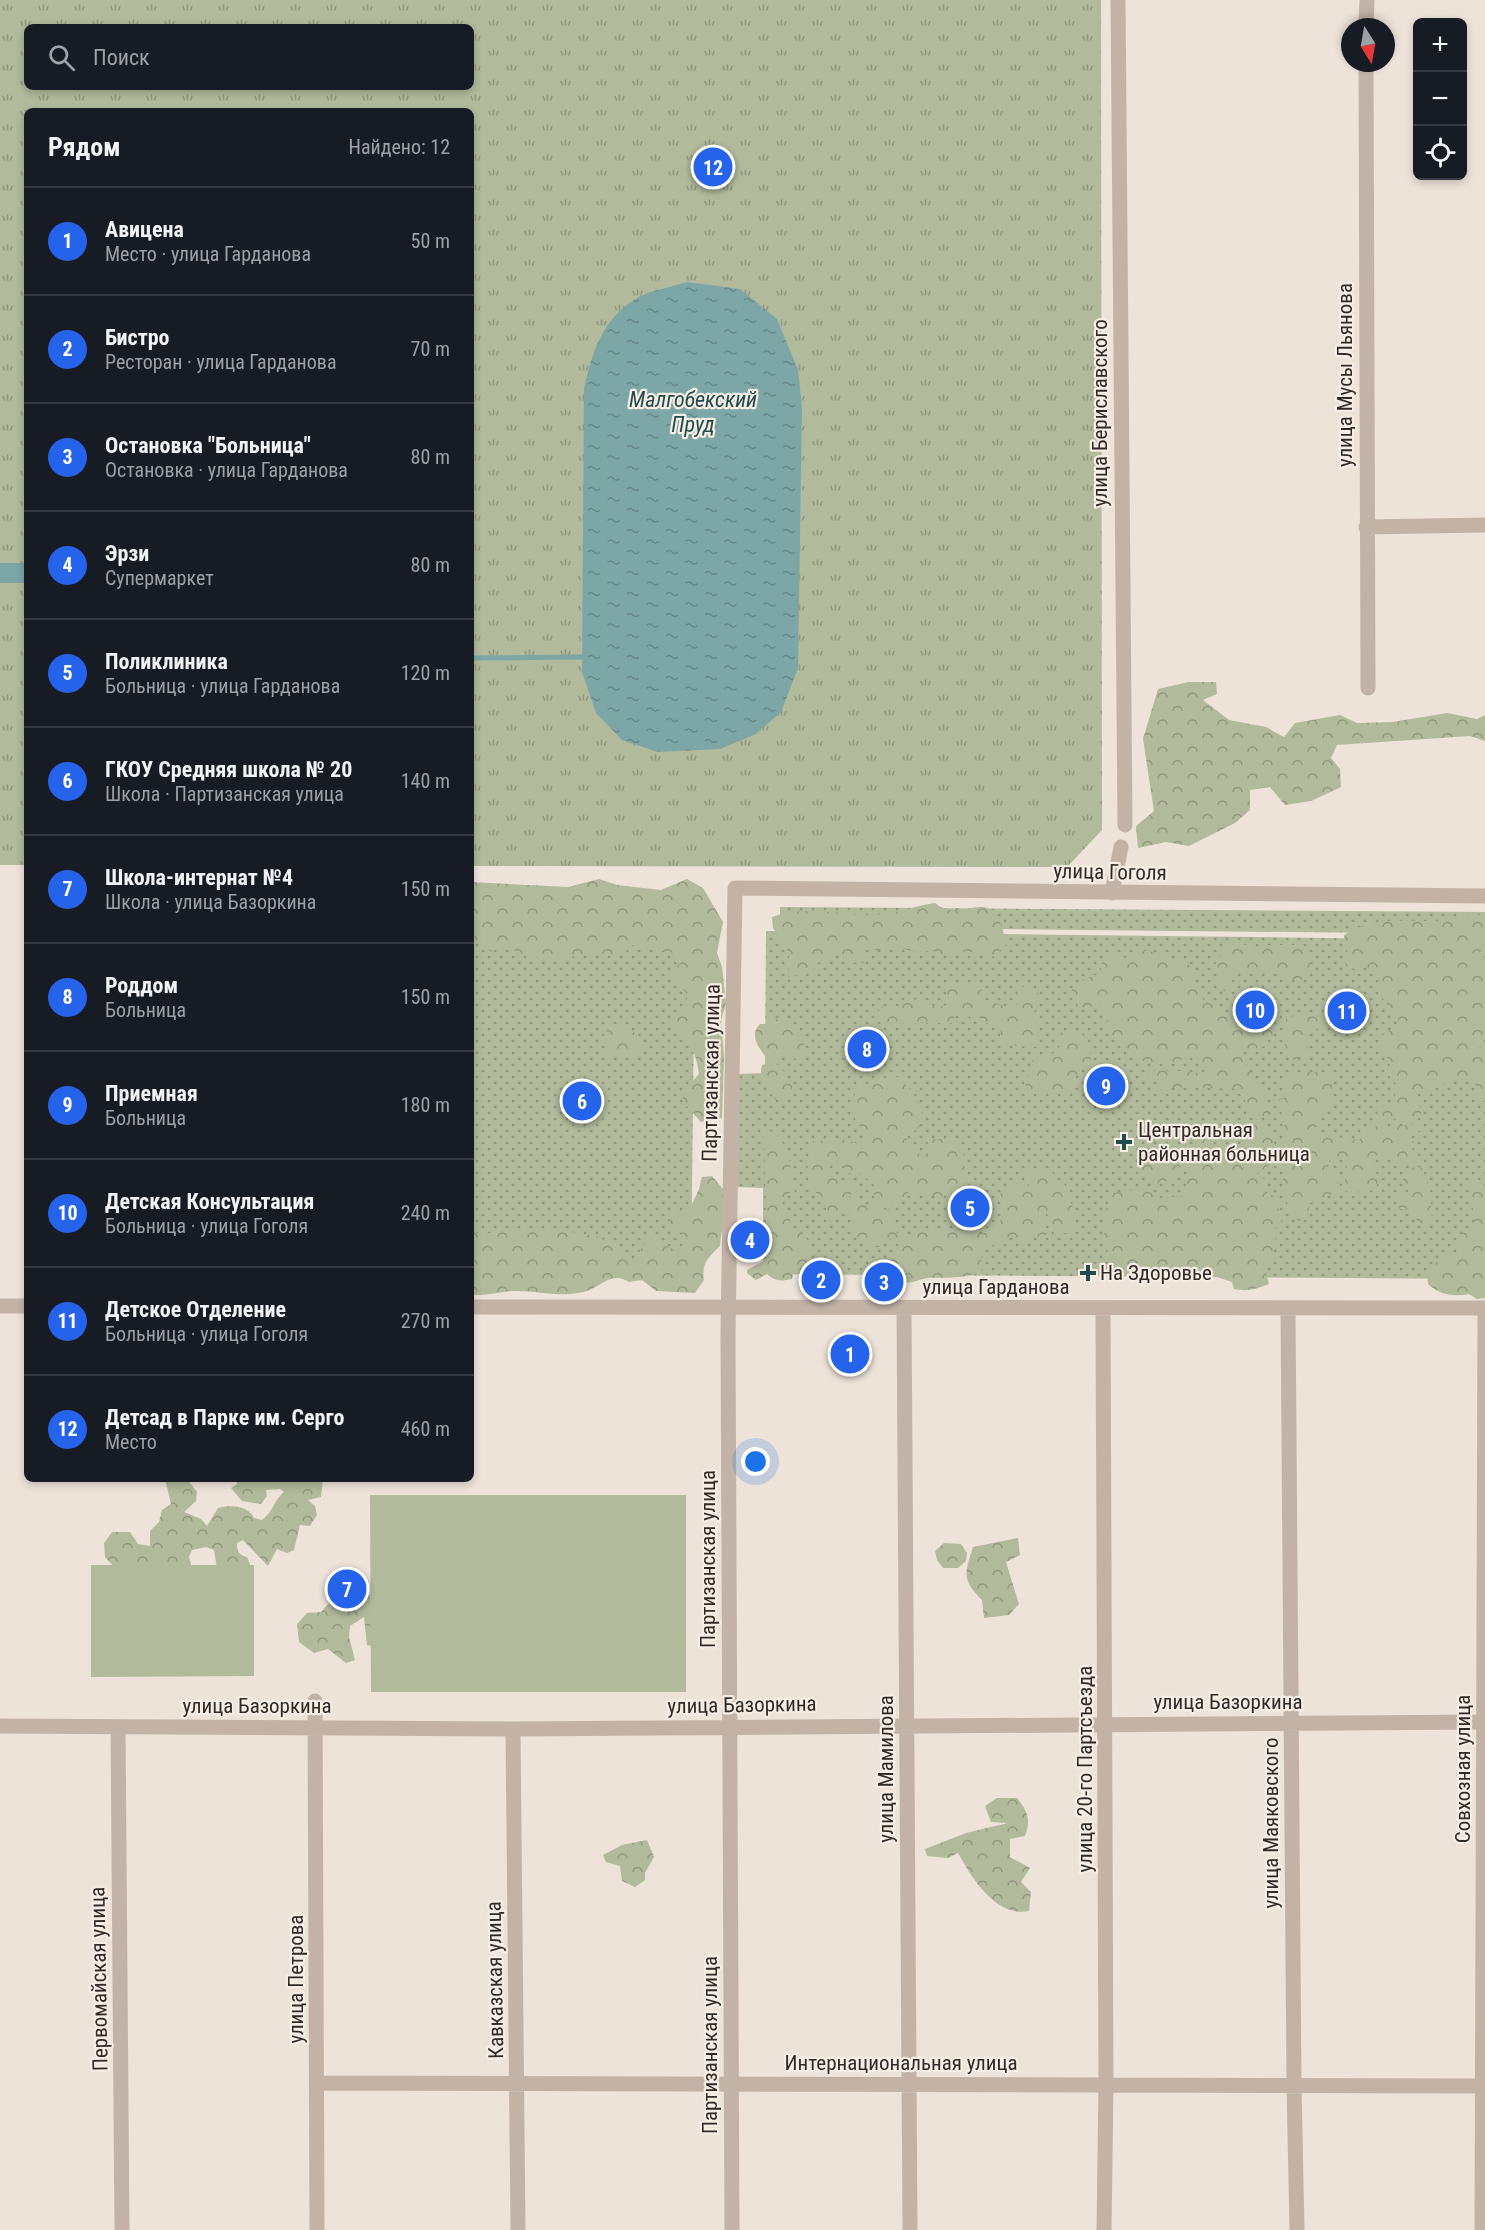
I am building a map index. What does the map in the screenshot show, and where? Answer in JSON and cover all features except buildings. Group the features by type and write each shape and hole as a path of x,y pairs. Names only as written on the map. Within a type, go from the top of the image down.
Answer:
{"street":[{"name":"улица Бериславского","path":"1118,0 1125,825"},
{"path":"1366,0 1366,18"},
{"name":"улица Мусы Льянова","path":"1366,72 1368,688"},
{"path":"1366,527 1485,525"},
{"path":"1112,893 1121,847"},
{"name":"улица Гоголя","path":"735,888 1485,896"},
{"name":"Партизанская улица","path":"732,2230 728,1306 735,888"},
{"path":"0,1306 24,1306"},
{"name":"улица Гарданова","path":"474,1307 1485,1308"},
{"name":"улица Мамилова","path":"904,1308 910,2230"},
{"name":"улица 20-го Партсъезда","path":"1103,1308 1106,1724 1104,2230"},
{"name":"улица Маяковского","path":"1288,1308 1297,2230"},
{"name":"Совхозная улица","path":"1482,2230 1485,2086 1485,1308"},
{"name":"улица Петрова","path":"315,1701 317,2230"},
{"name":"улица Базоркина","path":"0,1726 513,1729 907,1724 1484,1722"},
{"name":"Первомайская улица","path":"118,1727 122,2230"},
{"name":"Кавказская улица","path":"513,1729 518,2230"},
{"name":"Интернациональная улица","path":"317,2083 1485,2086"}],"green space":[{"path":"0,0 1101,0 1102,830 1067,867 474,866 474,108 24,108 24,865 0,865"},
{"path":"1189,682 1216,682 1217,694 1203,700 1229,720 1266,727 1284,737 1295,723 1340,715 1357,723 1393,722 1447,713 1477,719 1485,715 1485,741 1470,736 1337,745 1331,758 1340,769 1341,787 1311,801 1285,805 1270,787 1250,790 1250,810 1235,823 1189,846 1166,842 1138,848 1136,826 1154,811 1143,739 1158,689"},
{"path":"599,879 617,885 661,890 687,879 703,888 723,922 717,953 722,967 726,1003 721,1021 724,1057 722,1118 701,1122 683,1102 683,1092 699,1074 691,1046 672,1023 676,1012 684,1007 688,995 668,973 681,963 677,954 632,945 625,953 604,956 580,954 562,960 529,957 504,946 491,952 480,940 474,944 474,882 568,887"},
{"path":"935,903 946,909 956,910 987,908 995,913 1001,924 1006,945 995,957 966,951 943,956 933,951 916,952 891,946 885,950 856,950 867,957 866,963 856,963 834,952 817,964 812,972 788,977 789,953 773,928 772,917 799,911 884,914"},
{"path":"780,907 1485,912 1485,934 780,927"},
{"path":"1465,914 1485,915 1485,949 1472,954 1482,958 1485,964 1485,1036 1478,1051 1485,1051 1485,1100 1478,1102 1475,1095 1477,1087 1464,1079 1450,1081 1421,1092 1419,1085 1415,1086 1422,1117 1401,1123 1391,1116 1387,1125 1376,1127 1375,1120 1379,1108 1391,1102 1399,1088 1389,1076 1390,1059 1380,1054 1379,1044 1384,1033 1396,1027 1398,1015 1390,1012 1377,988 1376,984 1380,979 1377,973 1367,967 1367,963 1349,970 1344,962 1347,952 1344,935 1376,922 1436,921"},
{"path":"474,927 695,929 691,1275 474,1273"},
{"name":"Центральная районная больница","path":"766,931 1485,940 1485,1279 763,1274 763,1188 737,1187 738,1074 765,1073"},
{"path":"1236,941 1255,949 1268,945 1300,945 1311,963 1306,979 1288,982 1271,970 1237,972 1232,980 1233,986 1224,991 1220,985 1215,960 1220,958 1223,947"},
{"path":"1143,949 1189,965 1204,1001 1216,1004 1227,1017 1254,1014 1270,1019 1276,1028 1274,1035 1268,1038 1268,1045 1242,1053 1244,1061 1268,1103 1269,1111 1264,1117 1246,1114 1245,1099 1240,1089 1185,1087 1159,1090 1159,1080 1148,1078 1146,1071 1202,1074 1205,1070 1203,1061 1190,1058 1151,1063 1141,1060 1116,1043 1104,1027 1109,1016 1104,1008 1096,1003 1088,1008 1078,1006 1070,994 1072,989 1082,980 1101,974 1101,965 1107,956 1117,953 1125,958"},
{"path":"978,982 986,1000 1004,1006 1019,1004 1015,987 1033,986 1042,999 1032,1016 1039,1027 1036,1047 1015,1046 1014,1038 1010,1038 1010,1044 1002,1045 999,1043 1001,1029 999,1025 984,1023 977,1012 968,1017 951,1012 958,1023 883,1024 877,1019 877,1013 883,1006 901,1006 904,999 925,1000 936,1006 945,1006 949,1004 945,986 951,983"},
{"path":"1299,1015 1324,1017 1324,1025 1309,1034 1307,1055 1294,1060 1284,1056 1286,1018"},
{"path":"772,1018 793,1023 808,1052 802,1062 787,1055 769,1061 762,1052 755,1033 760,1024 768,1024"},
{"path":"615,1024 638,1034 643,1049 641,1055 608,1056 603,1036 609,1027"},
{"path":"1073,1030 1083,1035 1088,1043 1092,1066 1081,1068 1073,1082 1076,1086 1073,1091 1029,1091 1024,1083 1032,1071 1032,1055 1049,1057 1060,1046 1055,1039 1059,1033"},
{"path":"772,1062 780,1066 793,1084 790,1096 776,1100 764,1084 761,1076 762,1065"},
{"path":"1305,1072 1333,1072 1336,1079 1332,1086 1335,1100 1330,1107 1320,1111 1319,1125 1315,1128 1320,1135 1359,1140 1374,1127 1387,1128 1396,1121 1401,1126 1422,1123 1423,1130 1402,1136 1410,1137 1415,1144 1412,1150 1420,1157 1418,1162 1394,1164 1390,1157 1376,1155 1372,1165 1379,1178 1375,1190 1349,1193 1341,1187 1346,1178 1347,1160 1343,1156 1330,1158 1328,1167 1338,1179 1337,1192 1309,1204 1310,1216 1308,1219 1299,1221 1287,1203 1283,1179 1284,1165 1276,1161 1257,1173 1268,1183 1267,1194 1278,1197 1277,1207 1283,1217 1280,1224 1272,1230 1276,1239 1273,1245 1274,1255 1264,1266 1269,1284 1252,1290 1234,1289 1232,1282 1202,1272 1125,1275 1116,1267 1108,1254 1104,1227 1106,1208 1112,1193 1141,1189 1155,1192 1159,1198 1183,1196 1186,1188 1188,1154 1196,1141 1205,1138 1207,1144 1203,1152 1207,1159 1224,1160 1226,1148 1231,1144 1239,1156 1246,1161 1250,1157 1247,1147 1251,1125 1264,1122 1275,1144 1281,1150 1285,1139 1279,1099 1284,1098 1282,1079"},
{"path":"894,1075 910,1089 921,1110 921,1124 906,1138 912,1143 910,1151 926,1156 932,1151 927,1141 937,1139 950,1140 963,1147 964,1167 968,1171 965,1178 965,1189 940,1197 913,1193 910,1190 902,1199 883,1208 874,1204 874,1185 855,1169 848,1174 841,1164 835,1161 828,1166 831,1177 849,1183 854,1188 857,1192 848,1195 851,1200 882,1210 888,1209 893,1214 894,1230 903,1238 909,1237 915,1230 964,1228 982,1234 1000,1225 1002,1205 1000,1194 1004,1188 1018,1183 1023,1187 1029,1186 1025,1173 1028,1171 1034,1169 1052,1171 1060,1185 1065,1185 1075,1213 1074,1232 1054,1234 1048,1215 1044,1213 1042,1217 1048,1233 1046,1235 1019,1242 1012,1235 1009,1236 1007,1244 981,1246 982,1269 977,1273 905,1283 882,1279 872,1280 870,1277 872,1267 888,1264 900,1248 898,1241 887,1239 879,1247 873,1247 856,1236 849,1210 845,1208 838,1209 834,1221 826,1221 826,1200 812,1188 807,1175 813,1141 847,1140 854,1142 866,1152 868,1150 863,1141 864,1133 849,1109 858,1087"},
{"path":"768,1130 776,1134 785,1148 795,1192 785,1194 782,1205 790,1220 791,1228 805,1235 811,1250 807,1263 795,1268 792,1279 785,1280 776,1280 767,1274 756,1280 747,1273 747,1270 767,1259 764,1135"},
{"path":"1168,1143 1181,1159 1178,1176 1161,1183 1150,1183 1140,1168 1139,1156"},
{"path":"1421,1167 1430,1188 1432,1218 1424,1224 1417,1222 1413,1210 1400,1209 1396,1203 1401,1192 1407,1195 1410,1193 1402,1181 1411,1168"},
{"path":"712,1176 728,1195 720,1246 707,1261 703,1274 704,1280 695,1293 656,1291 642,1280 629,1282 616,1278 574,1294 513,1291 474,1295 474,1232 482,1234 525,1230 581,1233 621,1246 623,1258 630,1264 650,1237 674,1250 686,1243 684,1234 671,1232 667,1215 673,1210 688,1213 702,1177"},
{"path":"1473,1178 1479,1180 1485,1191 1485,1298 1477,1299 1469,1294 1452,1295 1437,1291 1428,1284 1427,1268 1448,1255 1455,1258 1462,1230 1474,1226 1471,1181"},
{"path":"166,1482 189,1482 197,1492 196,1501 184,1512 201,1519 207,1526 218,1508 228,1506 244,1509 254,1518 262,1520 284,1492 280,1489 266,1490 267,1496 261,1504 242,1501 231,1488 237,1482 323,1482 321,1497 308,1500 315,1506 317,1515 310,1526 300,1525 294,1550 287,1553 277,1549 268,1566 243,1540 237,1543 238,1551 247,1557 252,1569 217,1568 214,1550 206,1547 192,1550 189,1557 192,1568 116,1569 105,1557 104,1543 112,1532 130,1532 138,1544 150,1546 150,1531 159,1522 162,1510 171,1504"},
{"path":"370,1495 686,1495 686,1692 371,1692"},
{"path":"1018,1538 1020,1555 1006,1562 1019,1604 1009,1615 984,1618 982,1600 971,1587 967,1575 973,1547"},
{"path":"944,1543 961,1544 967,1553 966,1561 958,1568 943,1568 937,1560 935,1551"},
{"path":"91,1565 254,1565 254,1676 91,1677"},
{"path":"358,1591 370,1594 378,1647 367,1645 364,1617 350,1626 349,1637 355,1660 346,1663 328,1649 314,1653 299,1642 297,1624 307,1613 321,1612 333,1599"},
{"path":"997,1798 1017,1798 1027,1816 1028,1825 1025,1836 1010,1839 1010,1857 1030,1868 1021,1882 1031,1892 1029,1911 1017,1912 1006,1908 986,1894 970,1874 958,1853 948,1858 927,1856 925,1849 966,1833 1008,1823 991,1822 985,1806"},
{"path":"647,1840 654,1857 645,1873 645,1880 635,1887 622,1881 620,1866 606,1862 603,1855 622,1845"}],"water":[{"name":"Малгобекский Пруд","path":"687,282 740,289 777,319 798,370 802,407 798,668 781,712 756,734 720,749 658,752 622,740 596,713 582,672 584,389 595,349 607,326 616,315 625,306 643,295"}],"waterway":[{"path":"0,573 24,573"},
{"path":"474,658 582,657"}],"place":[{"name":"Детсад в Парке им. Серго","path":"713,167"},
{"name":"Детская Консультация","path":"1255,1010"},
{"name":"Детское Отделение","path":"1347,1011"},
{"name":"Роддом","path":"867,1049"},
{"name":"Приемная","path":"1106,1086"},
{"name":"ГКОУ Средняя школа № 20","path":"582,1101"},
{"name":"Центральная районная больница","path":"1124,1142"},
{"name":"Поликлиника","path":"970,1208"},
{"name":"Эрзи","path":"750,1240"},
{"name":"На Здоровье","path":"1088,1273"},
{"name":"Бистро","path":"821,1280"},
{"name":"Остановка \"Больница\"","path":"884,1282"},
{"name":"Авицена","path":"850,1354"},
{"name":"Школа-интернат №4","path":"347,1589"}]}
